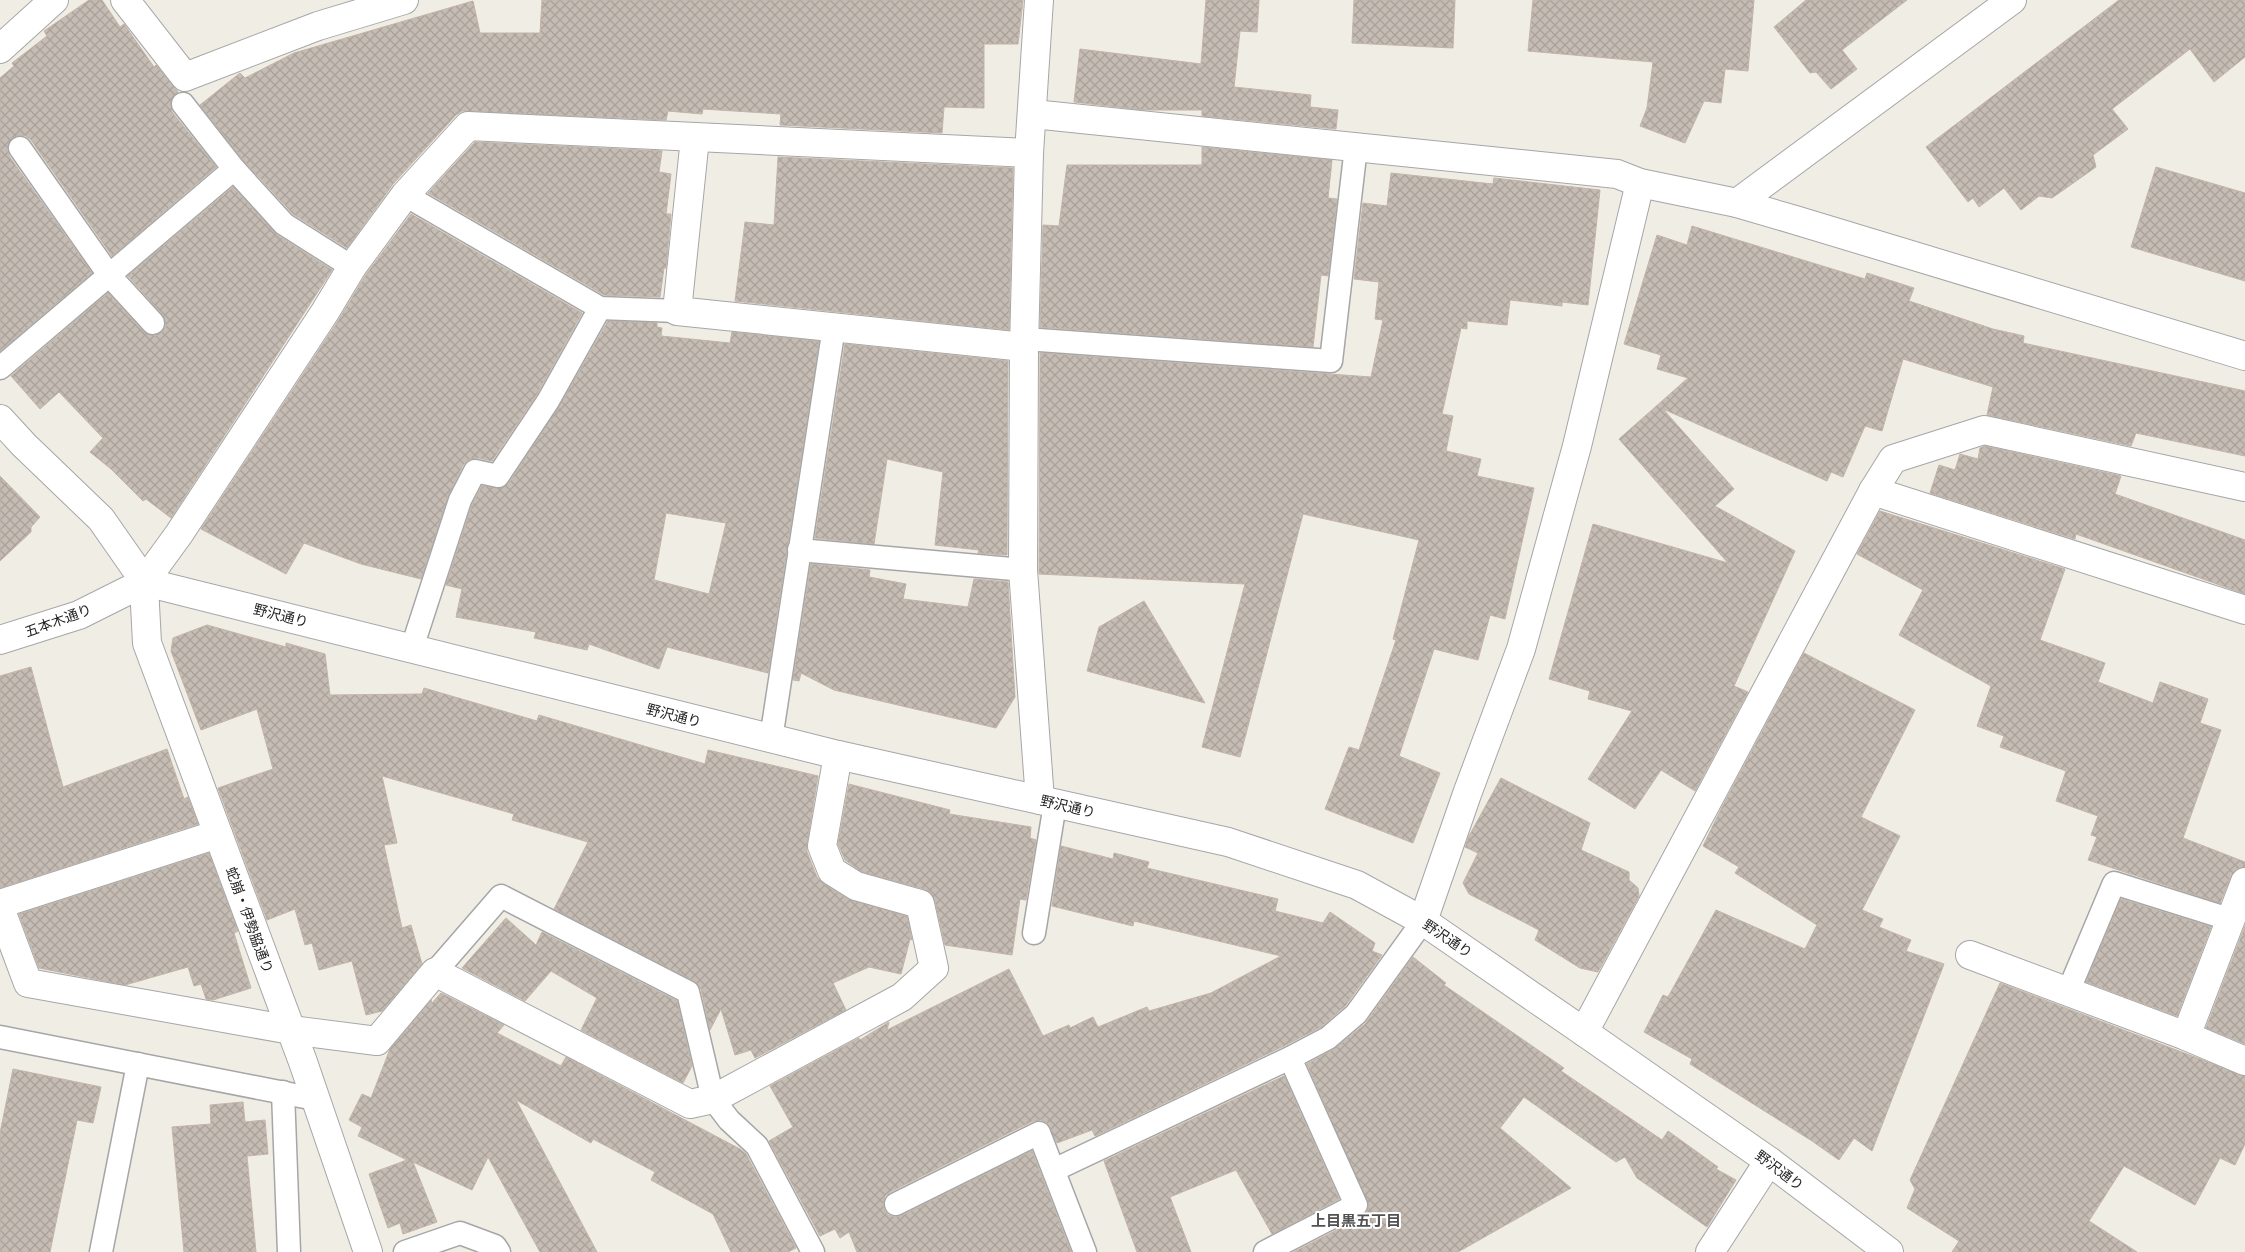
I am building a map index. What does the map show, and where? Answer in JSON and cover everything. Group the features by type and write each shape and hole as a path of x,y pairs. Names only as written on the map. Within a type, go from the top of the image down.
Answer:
{"street":[{"path":"0,49 54,0"},
{"path":"125,0 185,77 318,26 404,0"},
{"path":"1039,0 1029,152 1024,343 1023,570 1048,802"},
{"path":"1737,203 2012,0"},
{"path":"1033,114 1617,174 1640,184 1737,203 2245,356"},
{"path":"0,419 24,445 101,519 145,582 266,403 352,267 405,195 468,126 1029,152"},
{"path":"695,138 676,311 1024,343"},
{"path":"1423,921 1467,794 1522,649 1577,446 1640,184"},
{"path":"1584,1032 1873,492 1893,459 1984,430 2245,487"},
{"path":"1873,492 2245,610"},
{"name":"野沢通り","path":"145,582 838,756 1228,842 1299,864 1357,885 1423,921 1584,1032 1769,1161 1889,1252"},
{"name":"五本木通り","path":"0,640 79,616 145,582"},
{"name":"蛇崩・伊勢脇通り","path":"145,582 147,643 291,1030 368,1252"},
{"path":"218,834 0,906 28,983 291,1030 377,1041 435,972 690,1104 712,1099 902,998 934,968 920,904 856,886 832,871 822,846 838,756"},
{"path":"2186,1036 2245,882"},
{"path":"1970,955 2186,1036 2245,1061"},
{"path":"1710,1252 1769,1161"}],"lane":[{"path":"183,104 234,169 284,224 352,267"},
{"path":"1024,343 1331,361 1356,147"},
{"path":"20,148 109,275 153,323"},
{"path":"0,368 234,169"},
{"path":"405,195 600,308 676,311"},
{"path":"412,648 460,500 475,472 498,476 548,401 600,308"},
{"path":"771,739 834,327"},
{"path":"799,550 1023,570"},
{"path":"1034,933 1048,802"},
{"path":"2068,992 2114,883 2232,920"},
{"path":"435,972 501,896 688,992 712,1099 729,1120 756,1146 813,1252"},
{"path":"1054,1170 1290,1058 1328,1038 1356,1014 1423,921"},
{"path":"0,1037 315,1098"},
{"path":"1265,1252 1356,1205 1290,1058"},
{"path":"101,1252 138,1064"},
{"path":"283,1092 289,1252"},
{"path":"896,1204 1039,1133 1085,1252"},
{"path":"405,1252 460,1233 495,1246 499,1252"}],"building":[{"path":"89,0 102,0 120,27 124,24 154,67 156,65 178,92 171,100 172,112 216,167 112,256 31,140 26,136 19,135 12,138 7,149 9,156 92,273 0,351 0,78 14,66 12,63 47,36 44,31"},
{"path":"542,0 1023,0 1018,44 984,44 984,108 944,107 942,133 780,125 781,114 703,109 702,114 668,111 666,120 462,111 456,115 393,184 347,248 293,214 244,161 200,105 240,73 245,78 294,53 473,1 480,33 540,33"},
{"path":"1206,0 1259,0 1257,32 1240,31 1234,87 1311,95 1310,107 1338,110 1336,129 1202,116 1202,110 1143,110 1074,102 1080,49 1201,64"},
{"path":"1354,0 1455,0 1453,48 1352,43"},
{"path":"1533,0 1754,0 1748,71 1725,69 1721,103 1704,101 1685,143 1640,126 1647,108 1653,62 1528,51"},
{"path":"1806,0 1907,0 1842,50 1857,69 1831,89 1816,72 1810,73 1774,27"},
{"path":"2119,0 2245,0 2245,57 2214,82 2190,49 2112,109 2128,129 2093,155 2096,167 2052,198 2039,196 2021,210 2004,188 1979,207 1973,198 1968,202 1926,147"},
{"path":"475,142 662,151 659,172 671,174 666,214 671,214 666,268 664,268 660,297 604,295 428,193"},
{"path":"1202,147 1332,160 1328,198 1337,199 1328,276 1321,275 1313,347 1040,327 1043,225 1059,226 1067,165 1202,165"},
{"path":"778,157 1013,168 1009,330 735,301 745,222 774,225"},
{"path":"2156,167 2245,193 2245,281 2131,247"},
{"path":"1391,173 1493,184 1494,178 1600,190 1588,305 1562,302 1562,306 1510,300 1507,325 1467,321 1467,329 1461,328 1442,414 1453,416 1446,451 1481,459 1477,476 1534,488 1505,619 1490,615 1478,660 1434,649 1399,756 1440,773 1413,843 1325,809 1349,747 1359,750 1396,640 1393,639 1419,540 1303,514 1240,757 1202,747 1245,584 1039,574 1040,353 1371,377 1383,320 1375,319 1379,282 1354,279 1363,203 1387,206"},
{"path":"233,187 277,235 332,270 171,518 146,499 143,501 111,469 90,452 103,438 59,392 40,409 11,376 108,293 144,332 155,336 161,333 166,326 163,315 128,276"},
{"path":"411,214 582,313 537,394 492,461 478,458 470,459 463,465 448,496 421,579 361,564 304,543 286,574 201,529 338,321 365,276"},
{"path":"1692,226 1865,279 1867,273 1914,288 1909,301 1993,329 2024,336 2023,343 2245,391 2245,456 2136,433 2131,446 1987,415 1993,387 1903,359 1882,431 1865,426 1843,477 1831,472 1827,481 1663,409 1734,489 1715,506 1795,551 1734,686 1748,692 1695,791 1661,770 1635,809 1588,779 1632,711 1588,699 1590,691 1549,679 1593,524 1728,563 1619,439 1688,378 1657,369 1661,355 1624,344 1657,235 1687,245"},
{"path":"608,321 657,323 657,327 662,328 661,336 730,343 732,332 819,341 768,673 667,647 659,669 589,644 587,650 534,638 536,632 456,617 462,589 446,585 472,505 482,486 502,488 509,483 559,407","holes":["666,513 726,523 709,594 654,580"]},
{"path":"845,344 1008,361 1007,555 978,553 979,550 935,545 943,472 887,459 874,544 815,538"},
{"path":"1985,446 2121,476 2115,494 2245,540 2245,594 2076,534 2075,539 1930,493 1939,465 1955,470 1960,454 1978,459 1980,448"},
{"path":"0,476 40,517 31,527 31,532 0,561"},
{"path":"1880,511 2065,569 2040,640 2105,663 2098,682 2153,703 2160,682 2208,699 2200,723 2221,730 2183,838 2245,862 2245,867 2236,870 2231,876 2220,903 2088,860 2097,837 2091,835 2098,816 2056,801 2066,771 2000,747 2004,736 1977,726 1991,686 1899,635 1923,590 1857,554"},
{"path":"811,564 870,570 869,577 906,584 903,599 968,607 974,579 1008,582 1015,697 996,728 834,690 801,673 799,681 793,680"},
{"path":"1144,601 1205,703 1087,671 1099,627"},
{"path":"207,625 286,647 286,643 325,654 330,695 422,694 424,688 537,721 539,715 705,764 708,750 818,776 807,844 807,852 817,877 824,884 848,899 907,916 912,940 910,939 901,974 869,967 833,983 846,1010 755,1058 751,1050 735,1055 721,1009 710,1030 701,989 694,981 554,909 588,842 512,820 514,814 382,776 397,843 384,845 402,928 411,925 422,964 382,1011 366,1015 352,961 319,970 312,943 305,945 295,909 267,920 218,788 273,769 257,709 201,730 171,651 173,638"},
{"path":"1804,653 1915,710 1861,817 1900,836 1862,910 1883,919 1879,927 1911,940 1906,951 1944,964 1872,1151 1854,1138 1839,1160 1690,1064 1692,1059 1644,1032 1663,995 1668,997 1716,910 1805,949 1817,925 1735,873 1739,867 1703,846"},
{"path":"31,667 63,787 167,749 184,799 188,797 198,824 0,888 0,676"},
{"path":"1501,778 1590,823 1581,850 1629,872 1629,880 1638,888 1639,896 1598,972 1580,968 1535,940 1539,930 1469,894 1463,883 1478,853 1465,847 1469,836"},
{"path":"849,784 950,810 949,814 1031,827 1030,838 1036,840 1026,900 1020,899 1012,955 945,945 935,901 931,893 924,889 862,872 845,860 838,844"},
{"path":"1061,846 1113,859 1114,853 1149,862 1147,868 1278,899 1275,911 1323,923 1330,912 1375,943 1372,951 1382,955 1346,1005 1321,1027 1284,1046 1095,1136 1092,1130 1057,1143 1047,1123 1041,1120 1033,1121 890,1192 885,1196 883,1203 888,1215 901,1216 1032,1151 1071,1252 857,1252 849,1232 840,1238 835,1229 820,1236 769,1141 793,1127 770,1086 859,1038 860,1040 889,1022 887,1030 1009,969 1043,1036 1069,1025 1070,1028 1093,1017 1098,1027 1147,1007 1149,1011 1211,993 1281,956 1134,921 1133,926 1052,906"},
{"path":"209,853 238,931 234,933 251,988 213,1000 206,999 201,984 194,986 188,967 125,985 39,968 19,914"},
{"path":"2121,899 2211,927 2177,1016 2086,982"},
{"path":"506,918 536,945 542,932 677,1001 692,1066 683,1083 581,1030 597,998 551,971 525,1001 462,968"},
{"path":"2245,926 2245,1044 2206,1028"},
{"path":"1413,957 1446,983 1444,985 1564,1068 1561,1071 1662,1140 1668,1131 1718,1167 1716,1169 1736,1180 1707,1227 1637,1178 1625,1157 1616,1162 1524,1097 1500,1128 1571,1188 1458,1252 1294,1252 1362,1217 1367,1212 1369,1206 1307,1064 1336,1048 1365,1024"},
{"path":"2000,983 2245,1076 2245,1144 2235,1165 2220,1158 2195,1205 2124,1166 2089,1221 2137,1252 1952,1252 1959,1241 1907,1208 1915,1189 1910,1180"},
{"path":"441,993 504,1025 497,1033 561,1066 566,1057 740,1149 746,1154 796,1248 788,1252 731,1252 713,1214 651,1180 655,1172 593,1139 591,1143 516,1100 597,1252 540,1252 488,1157 472,1190 413,1162 437,1222 403,1234 400,1223 388,1228 369,1174 407,1160 358,1136 362,1127 349,1120 362,1094 371,1098 390,1049 431,1000 432,1003"},
{"path":"13,1069 101,1087 93,1123 77,1120 50,1252 0,1252 0,1133"},
{"path":"1284,1076 1339,1199 1272,1234 1236,1170 1170,1197 1191,1252 1137,1252 1104,1161"},
{"path":"243,1102 245,1122 265,1120 268,1154 247,1156 256,1252 184,1252 172,1127 211,1124 210,1105"}],"district":[{"name":"上目黒五丁目","path":"1356,1220"}]}
